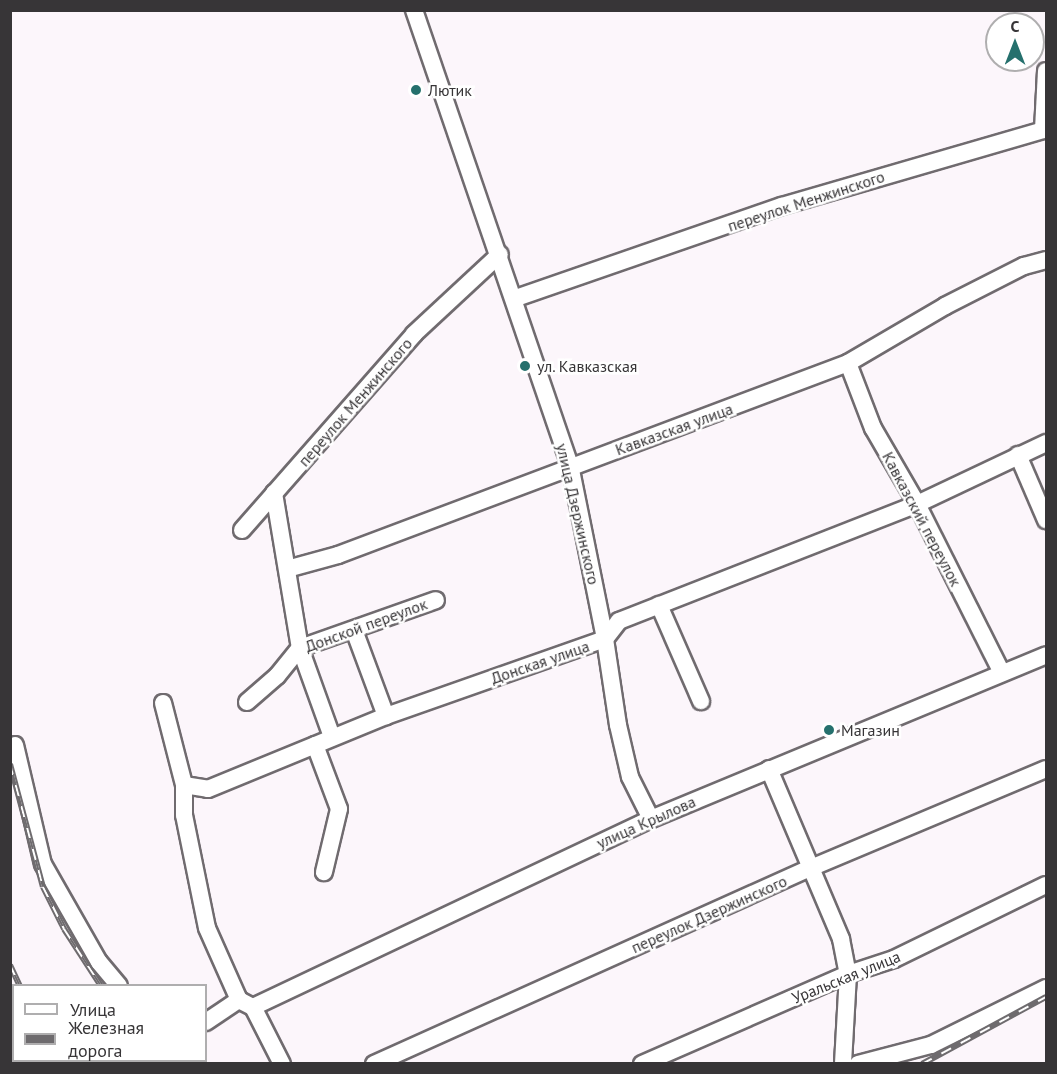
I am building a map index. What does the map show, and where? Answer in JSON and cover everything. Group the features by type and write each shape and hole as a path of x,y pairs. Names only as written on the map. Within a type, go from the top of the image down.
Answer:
{"street":[{"name":"улица Дзержинского","path":"414,10 516,298 570,465 630,777 651,819"},
{"name":"переулок Менжинского","path":"516,298 669,248 782,206 1042,130 1047,71"},
{"name":"переулок Менжинского","path":"243,530 414,334 500,254"},
{"name":"Кавказская улица","path":"287,569 339,555 570,465 848,363 945,306 1024,266 1047,260"},
{"name":"Кавказский переулок","path":"848,363 873,428 916,504 1002,673"},
{"name":"Донская улица","path":"184,785 208,789 386,716 605,639 619,621 916,504 1047,443"},
{"path":"1018,455 1047,520"},
{"path":"274,493 300,648 332,737"},
{"name":"Донской переулок","path":"247,702 277,676 300,648 436,600"},
{"path":"659,605 701,701"},
{"path":"354,630 386,716"},
{"name":"улица Крылова","path":"207,1022 651,819 1047,655"},
{"path":"163,703 184,785 184,816 207,927 246,1004 282,1064"},
{"path":"315,744 339,808 324,872"},
{"path":"15,745 43,864 99,962 117,984"},
{"path":"769,769 813,867 841,939 848,974 843,1064"},
{"name":"переулок Дзержинского","path":"374,1064 813,867 1047,770"},
{"name":"Уральская улица","path":"642,1064 848,974 894,959 1047,885"},
{"path":"858,1064 931,1045 1047,988"}],"railway":[{"path":"10,764 43,887 64,929 100,984"},
{"path":"10,965 19,984"},
{"path":"922,1064 1046,997"}],"place":[{"name":"Лютик","path":"416,90"},
{"name":"ул. Кавказская","path":"525,366"},
{"name":"Магазин","path":"829,730"}]}
